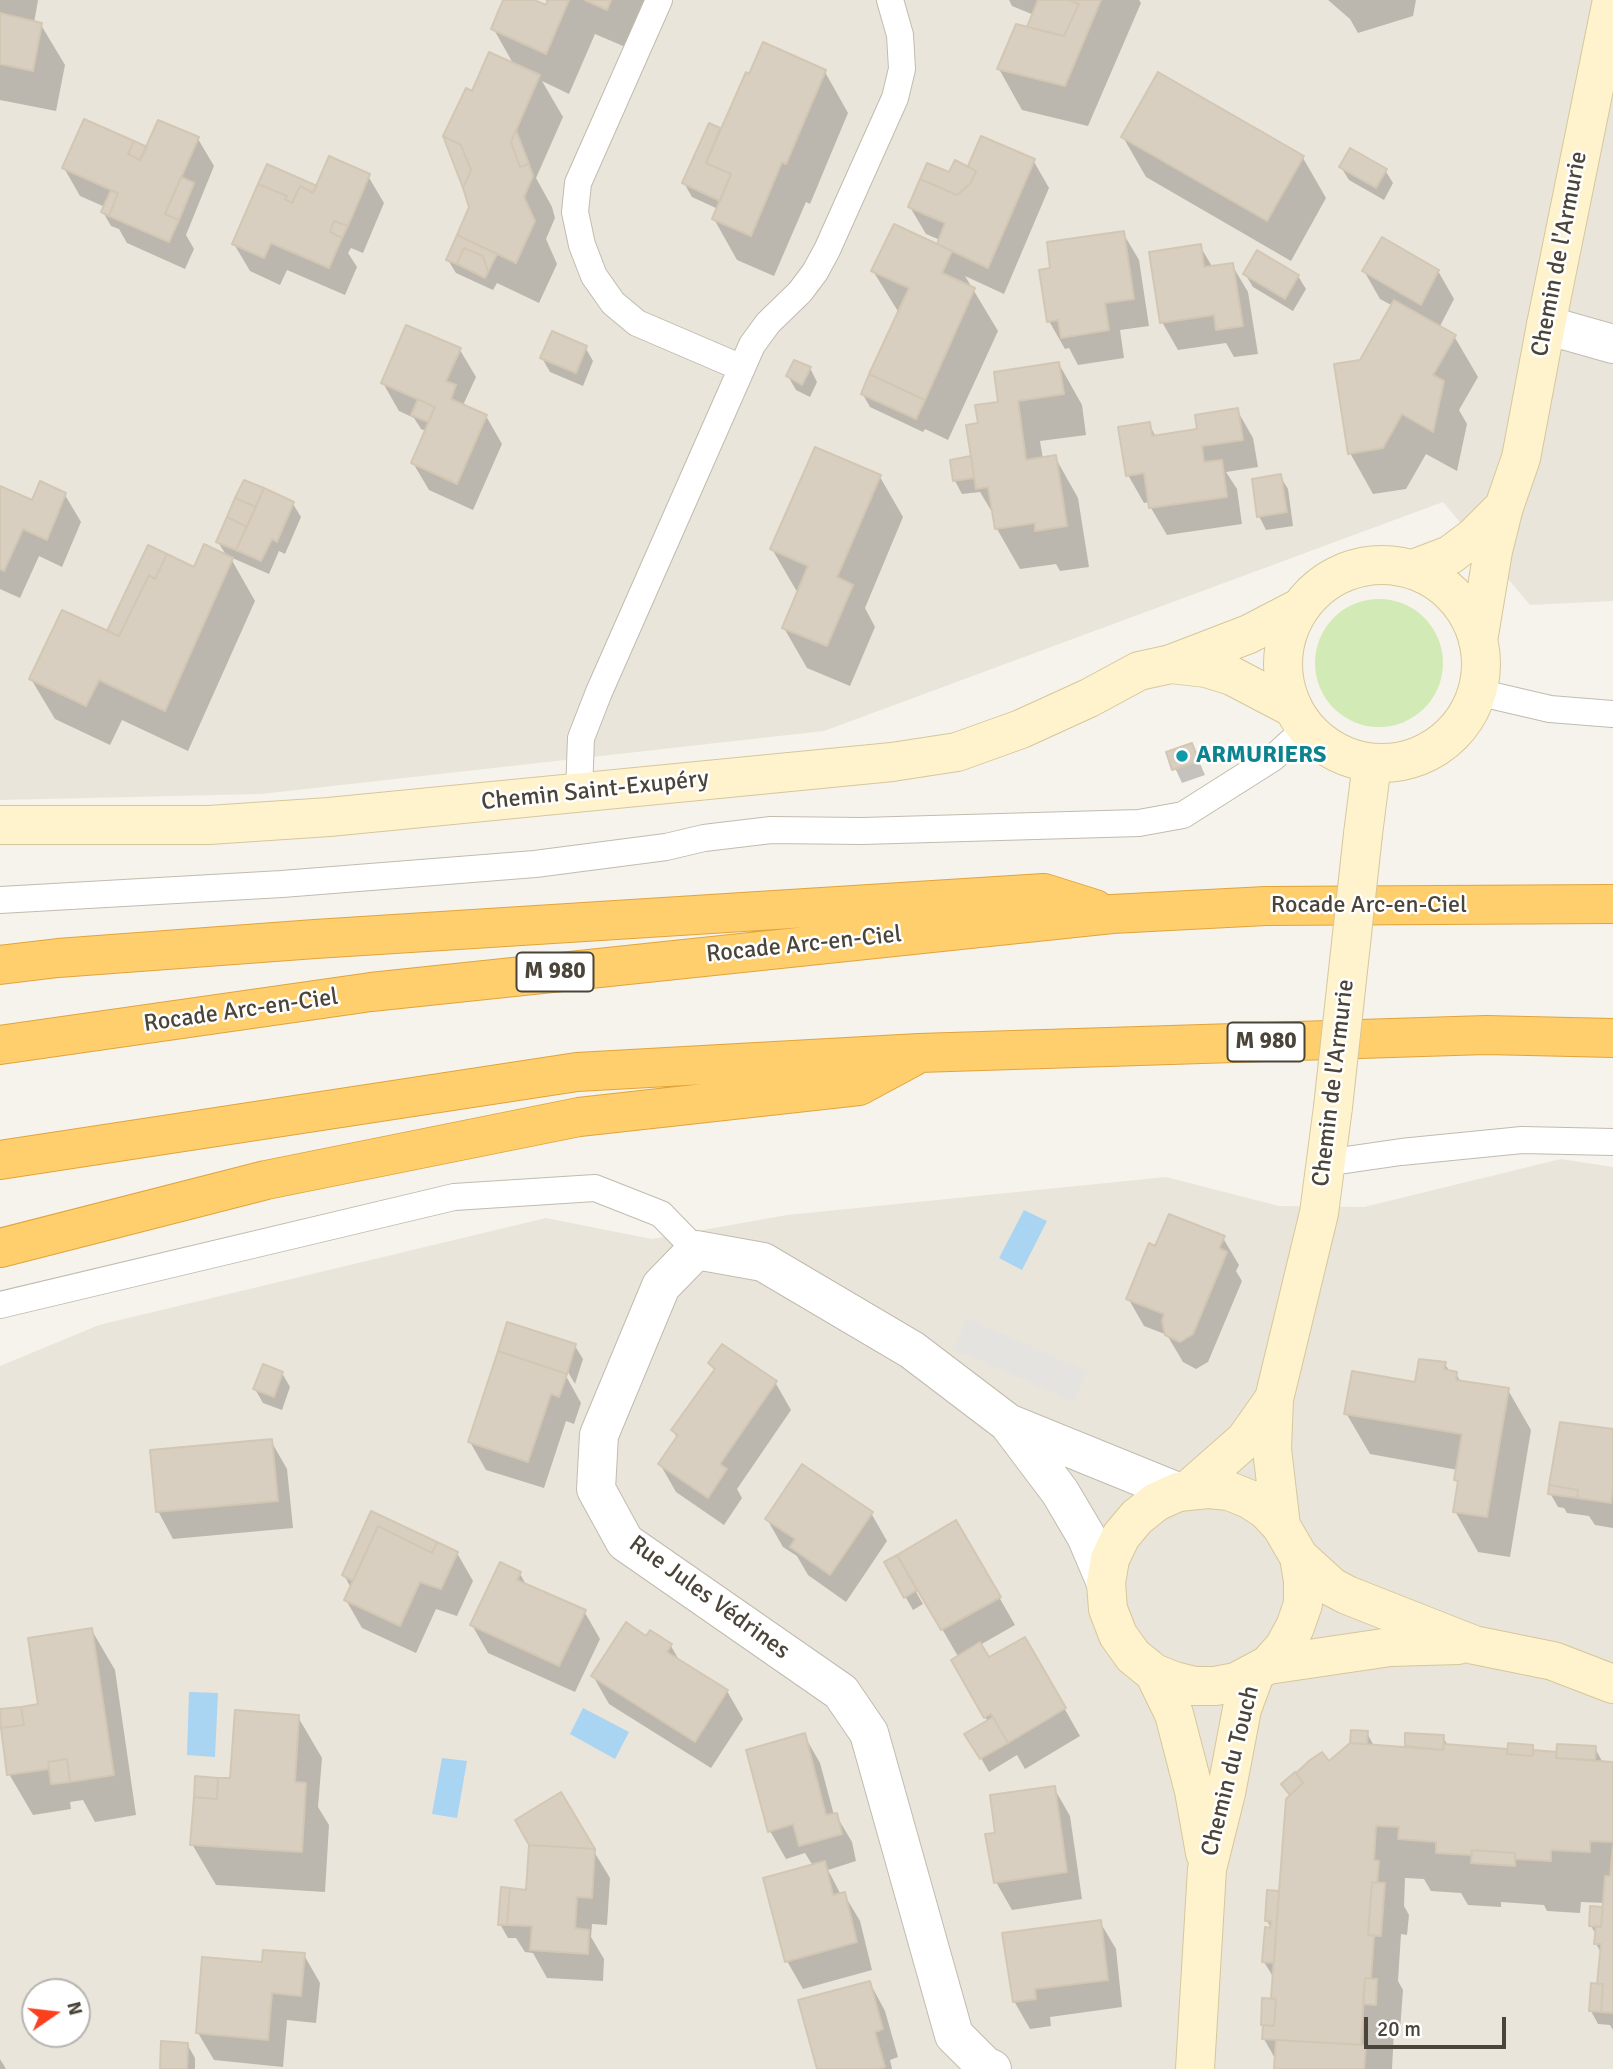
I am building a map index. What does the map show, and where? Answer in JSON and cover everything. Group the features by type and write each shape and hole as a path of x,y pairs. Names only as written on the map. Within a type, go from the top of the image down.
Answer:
{"highway":[{"path":"0,965 58,958 315,939 1044,893 1112,914"},
{"name":"Rocade Arc-en-Ciel","path":"0,1045 371,992 1112,914 1266,906 1613,904"},
{"name":"M 980","path":"0,1160 577,1073 919,1053 1486,1035 1613,1038"},
{"path":"0,1248 266,1180 579,1116 859,1086 919,1053"}],"street":[{"name":"Chemin de l'Armurie","path":"1478,641 1493,551 1504,507 1521,458 1612,0"},
{"path":"1546,325 1613,344"},
{"name":"Chemin de l'Armurie","path":"1413,569 1450,555 1474,537 1504,507"},
{"path":"1388,564 1413,569 1436,580 1455,597 1470,617 1478,641 1481,666 1477,692 1462,723 1438,746 1407,760 1373,763 1348,757 1325,745 1300,718 1284,683 1283,657 1288,631 1299,608 1316,589 1338,575 1362,566 1388,564"},
{"name":"Chemin Saint-Exupéry","path":"0,825 209,825 329,817 892,762 957,752 1021,729 1089,698 1139,671 1171,664 1249,634 1299,608"},
{"name":"Chemin Saint-Exupéry","path":"1171,664 1206,668 1232,676 1300,718"},
{"name":"Chemin de l'Armurie","path":"1290,1541 1272,1449 1274,1399 1319,1213 1373,763"},
{"path":"696,1250 763,1262 912,1350 1009,1423 1183,1492"},
{"name":"Rue Jules Védrines","path":"696,1250 661,1286 604,1422 599,1435 596,1489 625,1542 841,1692 869,1732 954,2035 985,2066 992,2069"},
{"name":"Chemin de l'Armurie","path":"1183,1492 1245,1440 1274,1399"},
{"path":"1009,1423 1060,1492 1086,1536 1106,1583"},
{"path":"1290,1541 1303,1581 1303,1604 1296,1628 1284,1647 1261,1669 1236,1682 1194,1686 1154,1673 1133,1656 1118,1635 1108,1609 1106,1583 1111,1559 1121,1536 1136,1517 1156,1502 1183,1492 1208,1489 1229,1491 1266,1510 1332,1587 1347,1595 1474,1645 1553,1661 1613,1684"},
{"path":"1261,1669 1390,1647 1474,1645"},
{"name":"Chemin du Touch","path":"1195,2069 1207,1869 1226,1793 1242,1709 1261,1669"},
{"name":"Chemin du Touch","path":"1154,1673 1174,1714 1191,1778 1207,1869"}],"lane":[{"path":"659,0 578,183 575,212 582,245 594,276 613,303 637,323 742,368"},
{"path":"579,792 581,738 598,692 752,345 768,323 800,292 815,272 895,98 902,69 900,35 890,0"},
{"path":"1477,692 1550,709 1613,714"},
{"path":"0,900 282,884 535,864 771,830 862,831 1139,822 1183,815 1273,758 1300,718"},
{"path":"1325,1163 1401,1152 1522,1140 1613,1142"},
{"path":"0,1305 454,1197 595,1188 661,1214 696,1250"}],"shaded area":[{"path":"0,0 1613,0 1613,601 1530,605 1443,502 824,731 261,794 0,800"},
{"path":"1561,1159 1613,1167 1613,2069 0,2069 0,1366 99,1325 546,1218 652,1239 787,1215 1166,1177 1279,1206 1364,1207"},
{"path":"967,1318 1087,1371 1074,1402 953,1349"}],"green space":[{"path":"1379,599 1403,604 1424,618 1438,639 1443,663 1438,687 1424,708 1403,722 1379,727 1355,722 1334,708 1320,687 1315,663 1320,639 1334,618 1355,604"}],"water":[{"path":"1024,1210 1047,1221 1022,1270 999,1258"},
{"path":"189,1692 218,1693 215,1757 187,1755"},
{"path":"583,1708 629,1732 615,1759 570,1734"},
{"path":"442,1758 467,1761 457,1818 432,1814"}],"building":[{"path":"503,0 534,0 546,5 548,0 569,0 546,54 491,29"},
{"path":"585,0 611,0 607,10"},
{"path":"1038,0 1069,0 1079,4 1064,36 1027,27"},
{"path":"1069,0 1101,0 1065,86 997,69 1016,24 1064,36 1079,4"},
{"path":"0,13 42,23 33,71 0,64"},
{"path":"763,42 826,70 786,164 782,162 751,236 712,219 731,174 706,163 746,72 749,74"},
{"path":"489,52 540,75 511,142 520,167 529,164 533,176 524,197 535,221 516,263 457,235 469,207 463,188 471,170 461,145 443,136 466,88 472,91"},
{"path":"1158,72 1304,156 1267,221 1121,137"},
{"path":"84,119 134,141 128,154 140,160 158,120 199,137 165,214 179,220 169,242 109,216 118,193 62,168"},
{"path":"709,123 720,128 706,163 731,174 720,201 682,183"},
{"path":"516,130 529,164 520,167 511,142"},
{"path":"443,136 461,145 471,170 463,188"},
{"path":"981,136 1035,159 988,268 937,244 945,223 908,207 920,179 957,195 971,183 976,171 968,166"},
{"path":"134,141 147,147 140,160 128,154"},
{"path":"1350,148 1387,169 1376,188 1339,167"},
{"path":"329,156 370,174 348,226 334,221 330,232 342,238 329,268 271,243 264,258 232,244 258,184 287,196 285,199 292,203 300,186 313,193"},
{"path":"955,160 976,171 971,183 957,195 920,179 927,163 949,172"},
{"path":"267,164 317,186 313,193 300,186 292,203 285,199 287,196 258,184"},
{"path":"181,177 194,183 179,220 165,214"},
{"path":"111,190 118,193 109,216 101,212"},
{"path":"334,221 348,226 342,238 330,232"},
{"path":"894,224 952,251 942,273 975,288 925,400 869,374 909,288 871,271"},
{"path":"1124,231 1134,299 1105,303 1109,330 1061,338 1058,320 1047,322 1039,270 1050,268 1047,242"},
{"path":"457,235 497,254 488,272 483,256 464,248 457,264 446,260"},
{"path":"1382,237 1439,270 1421,305 1362,271"},
{"path":"1201,244 1204,267 1233,263 1243,326 1216,330 1214,315 1160,323 1149,252"},
{"path":"464,248 483,256 488,272 485,278 457,264"},
{"path":"1257,250 1299,275 1285,299 1243,274"},
{"path":"1394,300 1456,335 1433,375 1444,381 1433,432 1402,414 1383,448 1348,454 1334,364 1360,360"},
{"path":"406,325 461,348 446,381 456,385 451,399 487,415 457,484 411,463 435,407 381,383"},
{"path":"552,331 587,346 576,373 540,358"},
{"path":"794,360 811,367 802,385 786,376"},
{"path":"1059,362 1064,394 1018,401 1026,460 1056,455 1067,526 1035,531 1035,523 995,529 988,487 976,489 966,425 978,423 975,405 998,402 994,372"},
{"path":"869,374 925,400 916,419 861,394"},
{"path":"418,399 435,407 428,422 411,415"},
{"path":"1238,408 1243,440 1202,446 1204,462 1222,460 1227,497 1149,508 1144,473 1126,476 1118,427 1150,422 1152,436 1197,429 1195,415"},
{"path":"815,447 881,475 837,577 853,585 827,646 782,628 808,566 770,549"},
{"path":"971,456 974,478 953,481 950,460"},
{"path":"1281,474 1287,512 1257,517 1252,479"},
{"path":"244,480 264,488 256,507 235,498"},
{"path":"40,481 66,493 47,540 23,529 4,571 0,569 0,486 32,500"},
{"path":"264,488 294,502 277,542 272,539 261,561 236,550"},
{"path":"235,498 256,507 247,527 227,517"},
{"path":"227,517 247,527 236,550 216,542"},
{"path":"204,544 233,558 165,711 99,680 86,706 29,679 62,610 119,636 149,575 155,579 167,554 194,567"},
{"path":"148,545 167,554 155,579 149,575 119,636 107,631"},
{"name":"ARMURIERS","path":"1192,743 1199,761 1172,770 1166,752"},
{"path":"1169,1214 1225,1236 1219,1248 1227,1252 1193,1334 1180,1342 1165,1335 1162,1321 1164,1314 1126,1299 1149,1243 1155,1246"},
{"path":"507,1322 576,1344 567,1374 498,1351"},
{"path":"722,1344 777,1381 720,1464 727,1469 708,1498 658,1464 678,1435 671,1430 715,1369 708,1363"},
{"path":"498,1351 567,1374 559,1397 551,1394 528,1462 468,1442"},
{"path":"1419,1359 1446,1362 1444,1369 1457,1372 1456,1380 1509,1388 1487,1517 1453,1512 1458,1481 1454,1480 1462,1434 1344,1414 1352,1371 1415,1382"},
{"path":"263,1364 283,1372 274,1397 253,1389"},
{"path":"1560,1422 1613,1429 1611,1503 1577,1498 1578,1490 1549,1485"},
{"path":"272,1439 278,1501 156,1512 150,1450"},
{"path":"802,1464 873,1512 830,1575 790,1547 795,1539 765,1519"},
{"path":"1549,1485 1578,1490 1577,1498 1548,1494"},
{"path":"371,1511 437,1542 432,1553 378,1526 353,1581 342,1575"},
{"path":"956,1520 1001,1597 941,1630 897,1555"},
{"path":"378,1526 432,1553 437,1542 458,1552 441,1589 420,1582 400,1626 344,1600"},
{"path":"897,1555 917,1590 904,1598 884,1562"},
{"path":"500,1562 521,1572 517,1580 586,1610 559,1666 470,1625"},
{"path":"626,1622 646,1636 650,1630 672,1644 667,1652 728,1690 695,1742 591,1676"},
{"path":"92,1628 114,1775 70,1782 67,1759 48,1762 49,1769 7,1775 1,1728 24,1725 21,1707 38,1704 28,1638"},
{"path":"1025,1637 1066,1708 1008,1743 991,1714 984,1718 951,1660 980,1642 989,1657"},
{"path":"21,1707 24,1725 1,1728 0,1709"},
{"path":"235,1710 299,1715 295,1782 306,1783 302,1852 190,1845 194,1797 217,1799 218,1778 230,1778"},
{"path":"993,1717 1008,1743 980,1759 964,1734"},
{"path":"1351,1730 1368,1731 1367,1744 1350,1743"},
{"path":"805,1733 826,1815 837,1813 842,1834 799,1846 793,1824 768,1832 746,1750"},
{"path":"1405,1733 1444,1735 1443,1750 1405,1746"},
{"path":"1350,1743 1443,1750 1444,1744 1507,1749 1507,1754 1533,1756 1533,1750 1557,1752 1556,1758 1613,1762 1613,1842 1590,1841 1590,1852 1551,1850 1551,1861 1515,1859 1515,1853 1472,1850 1471,1855 1436,1853 1436,1842 1398,1839 1399,1827 1376,1826 1374,1860 1379,1861 1377,1883 1372,1882 1368,1935 1374,1936 1371,1978 1365,1978 1361,2045 1262,2039 1263,2025 1274,2026 1276,1999 1271,1998 1286,1799 1303,1783 1296,1773 1310,1760 1322,1752 1329,1761"},
{"path":"1508,1743 1533,1745 1533,1756 1507,1754"},
{"path":"1557,1744 1596,1746 1595,1760 1556,1758"},
{"path":"67,1759 70,1782 51,1784 48,1762"},
{"path":"1295,1772 1303,1783 1290,1795 1281,1784"},
{"path":"195,1776 218,1778 217,1799 194,1797"},
{"path":"1055,1786 1067,1872 994,1883 985,1834 995,1833 990,1795"},
{"path":"561,1792 595,1849 529,1845 515,1820"},
{"path":"529,1845 595,1849 592,1898 577,1897 575,1928 589,1930 588,1954 530,1950 532,1926 507,1925 510,1888 526,1890"},
{"path":"1613,1846 1613,2013 1601,2012 1603,1984 1597,1984 1601,1944 1594,1944 1596,1926 1601,1927 1605,1876 1610,1876"},
{"path":"1472,1850 1515,1853 1515,1866 1471,1863"},
{"path":"825,1861 833,1895 845,1892 857,1942 785,1962 763,1878"},
{"path":"1372,1882 1385,1883 1381,1936 1368,1935"},
{"path":"501,1887 510,1888 507,1925 498,1925"},
{"path":"1267,1890 1279,1891 1274,1963 1262,1962 1265,1927 1270,1928 1271,1921 1265,1921"},
{"path":"1590,1906 1603,1907 1601,1927 1589,1926"},
{"path":"1101,1920 1108,1980 1035,1989 1036,1999 1013,2002 1002,1933"},
{"path":"263,1950 305,1953 301,1996 272,1993 268,2040 196,2033 202,1957 262,1962"},
{"path":"1365,1978 1377,1979 1376,2005 1363,2004"},
{"path":"870,1981 883,2029 875,2032 885,2067 817,2069 798,2000"},
{"path":"1591,1983 1603,1984 1601,2012 1589,2011"},
{"path":"1262,1998 1276,1999 1274,2026 1261,2025"},
{"path":"1276,2040 1366,2045 1364,2069 1274,2069"},
{"path":"161,2041 188,2043 187,2069 160,2069"}],"place":[{"name":"ARMURIERS","path":"1182,756"}]}
